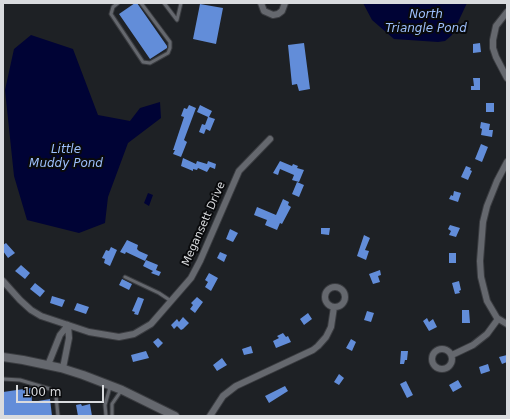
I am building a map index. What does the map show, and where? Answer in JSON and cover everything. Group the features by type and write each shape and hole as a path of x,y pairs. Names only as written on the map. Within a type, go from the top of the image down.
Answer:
{"main road":[{"path":"3,357 63,368 122,390 176,416"}],"street":[{"path":"261,3 264,11 268,14 274,15 282,11 286,3"},
{"path":"507,12 496,26 493,40 493,48 496,57 507,78"},
{"name":"Megansett Drive","path":"3,281 10,291 31,310 41,316 89,332 119,337 130,336 151,324 172,301 196,270 239,171 270,139"},
{"path":"507,162 486,206 483,222 480,269 490,309 498,319 507,324"},
{"path":"210,416 223,396 236,386 318,346 326,337 331,327 334,307"},
{"path":"452,355 473,345 487,334 498,319"},
{"path":"48,365 60,334 68,325"},
{"path":"63,368 69,338 68,325"}],"lane":[{"path":"118,3 113,7 111,14 143,62 150,63 168,53 170,42 141,3"},
{"path":"164,3 178,20 181,3"},
{"path":"125,277 159,293 172,301"},
{"path":"3,379 20,380 50,389 56,396 58,416"},
{"path":"106,416 105,405 110,385"},
{"path":"112,416 112,404 118,393 122,390"}],"water":[{"name":"North Triangle Pond","path":"363,3 467,3 452,35 445,41 438,42 394,39 372,20"},
{"name":"Little Muddy Pond","path":"31,35 73,49 98,115 130,121 140,108 160,102 161,118 128,143 108,197 105,223 79,233 27,220 14,176 5,90 14,49"},
{"path":"148,193 153,195 149,206 144,203"}],"building":[{"path":"137,3 167,46 167,48 150,59 119,14"},
{"path":"200,4 223,8 216,44 193,39"},
{"path":"304,43 310,89 299,91 297,84 292,85 288,45"},
{"path":"480,43 481,52 473,53 473,44"},
{"path":"473,78 480,78 480,90 471,90 471,86 474,86"},
{"path":"486,103 494,103 494,112 486,112"},
{"path":"189,105 196,108 184,140 187,142 181,157 173,154 175,150 173,150 184,117 181,116 184,108 187,109"},
{"path":"200,105 212,111 209,117 215,119 210,131 206,129 204,134 199,132 202,124 205,125 208,117 197,112"},
{"path":"481,122 490,124 489,130 493,130 492,137 481,135"},
{"path":"481,144 488,147 482,162 475,159"},
{"path":"183,158 196,164 197,161 207,164 208,161 216,164 215,169 210,167 207,172 198,168 197,170 193,169 193,171 181,166"},
{"path":"280,161 292,166 293,164 298,166 297,168 304,170 299,182 292,180 294,175 280,169 278,175 273,173"},
{"path":"466,166 471,168 470,170 472,171 468,180 461,177"},
{"path":"297,182 304,185 299,197 292,194"},
{"path":"454,191 461,193 458,202 449,199 451,195 453,196"},
{"path":"283,199 289,202 288,205 291,207 277,230 265,225 267,220 254,215 257,207 276,215"},
{"path":"450,225 460,228 456,237 449,235 451,231 448,229"},
{"path":"321,228 330,228 329,235 321,234"},
{"path":"230,229 238,233 233,242 226,239"},
{"path":"364,235 370,238 365,250 369,251 366,260 357,256"},
{"path":"127,240 138,245 137,249 139,251 148,255 145,261 126,252 125,254 120,252"},
{"path":"6,243 15,253 8,258 3,251 3,245"},
{"path":"111,247 117,250 110,266 104,263 105,259 102,258 106,250 109,251"},
{"path":"220,252 227,255 224,262 217,258"},
{"path":"449,253 456,253 456,263 449,263"},
{"path":"146,260 158,265 156,270 161,272 159,276 151,273 153,271 143,266"},
{"path":"21,265 30,273 25,279 15,271"},
{"path":"380,270 381,275 378,276 380,282 373,284 369,274"},
{"path":"209,273 218,278 211,291 205,287 208,282 205,280"},
{"path":"122,279 132,284 129,290 119,285"},
{"path":"459,281 461,290 459,291 460,293 455,294 452,283"},
{"path":"35,283 45,291 40,297 30,289"},
{"path":"52,296 65,300 62,307 50,303"},
{"path":"138,297 144,299 138,315 134,314 135,312 132,311"},
{"path":"197,297 203,302 195,313 190,309 193,305 191,303"},
{"path":"77,303 89,307 86,314 74,310"},
{"path":"462,310 469,310 470,323 462,323"},
{"path":"367,311 374,313 371,322 364,320"},
{"path":"308,313 312,319 304,325 300,319"},
{"path":"183,317 189,323 181,330 177,326 174,329 171,325 177,319 179,322"},
{"path":"427,318 429,322 433,319 437,327 429,331 423,321"},
{"path":"283,333 286,337 288,336 291,342 276,348 273,341 279,338 277,336"},
{"path":"158,338 163,343 158,348 153,342"},
{"path":"351,339 356,342 352,351 346,348"},
{"path":"251,346 253,353 244,355 242,349"},
{"path":"146,351 149,358 133,362 131,355"},
{"path":"401,351 408,351 407,360 405,360 404,364 400,364"},
{"path":"507,355 507,362 502,364 499,357"},
{"path":"222,358 227,365 217,371 213,365"},
{"path":"488,364 490,371 481,374 479,367"},
{"path":"339,374 344,378 339,385 334,382"},
{"path":"458,380 462,387 453,392 449,385"},
{"path":"406,381 413,395 407,398 400,384"},
{"path":"285,386 288,391 269,403 265,396"},
{"path":"31,388 32,402 50,399 52,416 3,416 3,392"},
{"path":"81,404 82,406 90,404 92,416 78,416 76,405"}]}
